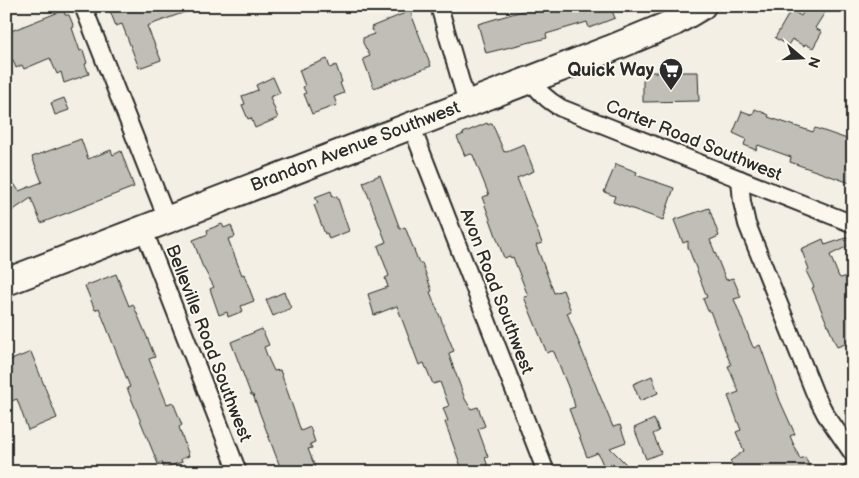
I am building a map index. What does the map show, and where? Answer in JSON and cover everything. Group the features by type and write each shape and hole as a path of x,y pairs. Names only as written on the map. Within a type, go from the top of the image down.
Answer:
{"main road":[{"name":"Brandon Avenue Southwest","path":"6,282 673,23 702,6"}],"street":[{"path":"84,6 167,219"},
{"path":"439,6 467,103"},
{"name":"Carter Road Southwest","path":"530,79 548,101 561,108 853,224"},
{"name":"Avon Road Southwest","path":"411,125 546,472"},
{"path":"740,179 742,202 747,224 815,394 826,415 853,454"},
{"name":"Belleville Road Southwest","path":"143,228 238,472"}],"building":[{"path":"119,6 196,6 196,8 147,26 161,60 139,68 122,24 116,26 110,11"},
{"path":"539,6 610,6 615,18 589,28 587,22 546,34 547,38 486,53 478,24"},
{"path":"807,6 829,6 815,28 822,32 813,48 805,44 804,46 792,39 788,45 775,38 791,10 801,16"},
{"path":"64,10 65,15 69,15 74,27 72,28 80,51 83,50 89,74 64,83 61,72 57,74 50,58 24,69 22,65 16,68 13,60 6,63 6,33"},
{"path":"410,11 431,66 374,88 363,59 370,56 363,43 363,38 374,34 371,27"},
{"path":"327,59 330,68 336,65 344,93 334,97 337,105 312,114 304,94 306,93 303,87 305,86 299,70"},
{"name":"Quick Way","path":"650,72 698,72 699,101 643,102 643,80"},
{"path":"273,77 280,93 270,97 278,118 255,128 251,118 248,119 242,105 245,104 242,96 258,90 256,85"},
{"path":"64,98 69,110 55,115 51,103"},
{"path":"755,109 769,115 768,117 813,132 815,128 853,141 853,184 790,162 791,157 758,145 756,150 744,145 746,139 733,133 742,111 753,115"},
{"path":"487,123 488,125 492,123 504,152 524,144 534,171 517,178 542,243 536,245 554,293 563,290 571,311 567,313 613,427 620,425 626,442 610,448 634,472 606,472 598,453 587,457 569,409 575,407 573,399 554,352 547,353 524,297 528,296 513,257 504,258 482,197 489,195 473,155 465,156 457,137"},
{"path":"81,139 88,159 111,150 113,155 121,151 134,187 41,223 31,198 6,215 6,172 19,191 42,182 32,157"},
{"path":"616,164 637,172 636,175 674,188 663,220 613,202 615,196 604,192"},
{"path":"380,175 400,229 405,227 419,263 422,263 432,291 430,292 454,351 449,353 449,355 465,399 471,409 478,407 485,426 478,429 488,457 485,458 490,472 463,472 445,422 448,421 443,408 449,406 440,382 433,384 424,363 419,365 397,306 374,315 368,294 388,287 385,278 389,276 378,246 386,242 363,182"},
{"path":"331,191 333,197 337,196 349,231 329,239 327,233 325,234 314,205 318,203 315,197"},
{"path":"709,208 719,236 710,240 726,280 733,278 741,297 734,299 752,345 754,348 760,345 780,401 795,434 790,436 800,459 805,457 812,472 737,472 730,461 744,451 736,432 741,430 728,396 739,392 728,366 731,365 710,311 708,311 703,299 707,297 688,247 688,241 683,243 674,220"},
{"path":"222,224 224,228 231,225 235,237 228,239 254,301 241,306 243,311 228,317 227,312 219,315 210,289 214,287 202,265 193,240 208,234 207,230"},
{"path":"849,237 852,244 830,255 839,277 847,276 853,291 853,336 849,338 851,342 837,347 812,288 814,287 806,271 809,269 801,249 823,239 825,245"},
{"path":"116,274 129,306 133,304 155,357 149,359 167,404 173,402 182,425 179,427 189,456 181,459 182,462 164,468 162,462 158,464 127,388 130,387 99,308 95,310 85,286"},
{"path":"284,292 291,308 273,316 266,300"},
{"path":"262,329 269,345 264,347 268,358 274,371 280,370 301,431 310,427 315,442 310,444 312,448 308,449 317,472 282,472 253,395 251,395 231,342"},
{"path":"31,352 57,418 28,430 17,399 6,403 6,362"},
{"path":"652,376 658,393 640,401 633,384"},
{"path":"654,419 659,431 653,434 661,453 646,459 634,428"}],"place":[{"name":"Quick Way","path":"671,91"}]}
